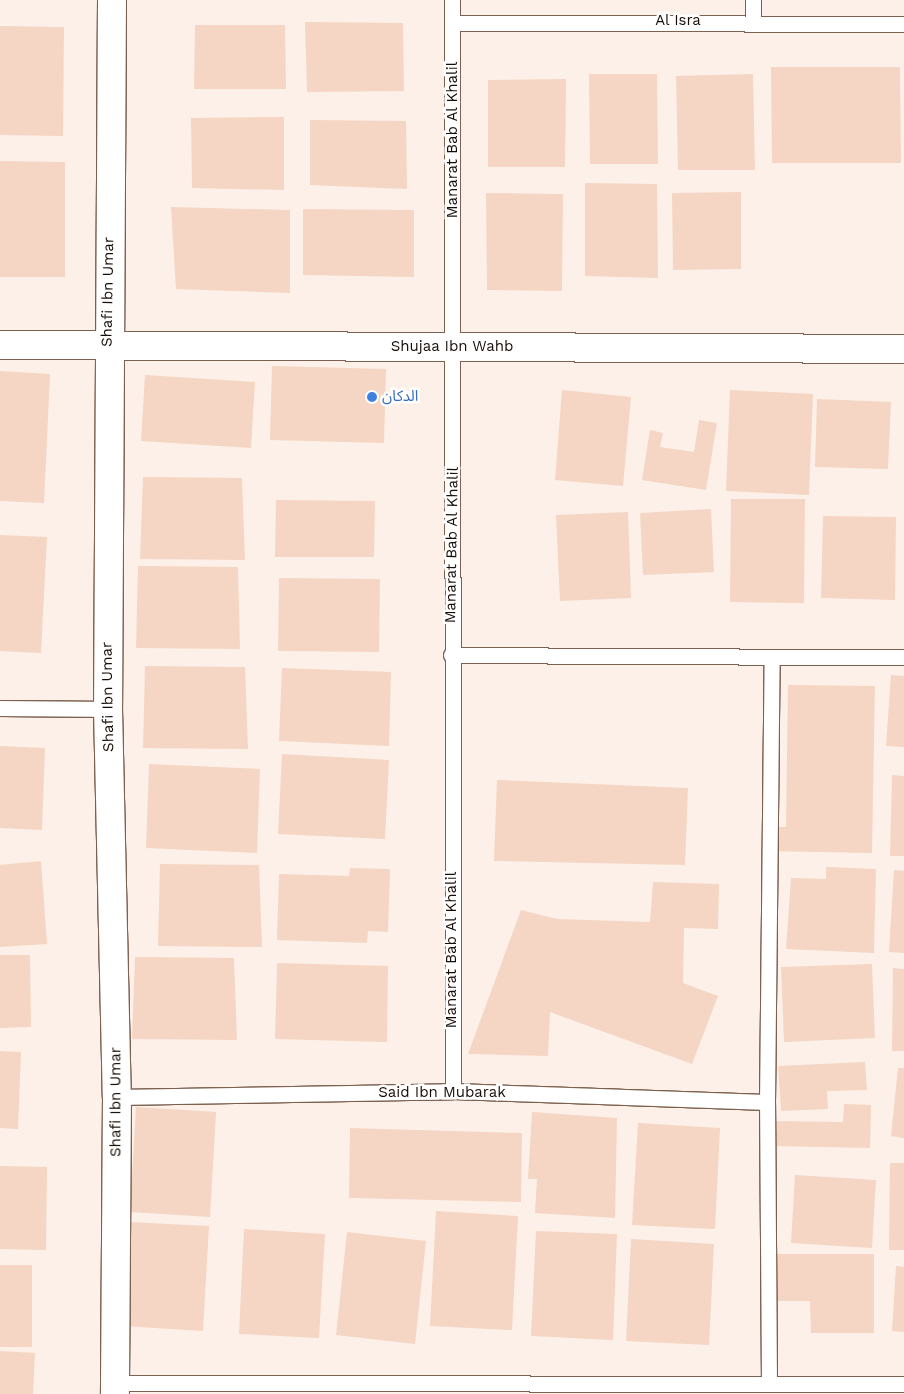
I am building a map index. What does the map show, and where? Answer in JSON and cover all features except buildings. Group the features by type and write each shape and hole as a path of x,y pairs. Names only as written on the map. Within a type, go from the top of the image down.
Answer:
{"street":[{"name":"Shafi Ibn Umar","path":"112,0 108,345 108,709 117,1097 115,1388"},
{"name":"Shujaa Ibn Wahb","path":"0,345 904,349"}],"lane":[{"name":"Manarat Bab Al Khalil","path":"452,0 454,348 451,655 453,1091"},
{"path":"753,0 753,21"},
{"name":"Al Isra","path":"452,23 753,21 904,24"},
{"path":"451,655 772,659 904,656"},
{"path":"769,1383 766,1102 772,659"},
{"path":"0,708 108,709"},
{"name":"Said Ibn Mubarak","path":"117,1097 453,1091 766,1102"},
{"path":"115,1388 769,1383 904,1384"}],"place":[{"name":"الدكان","path":"372,397"}]}
